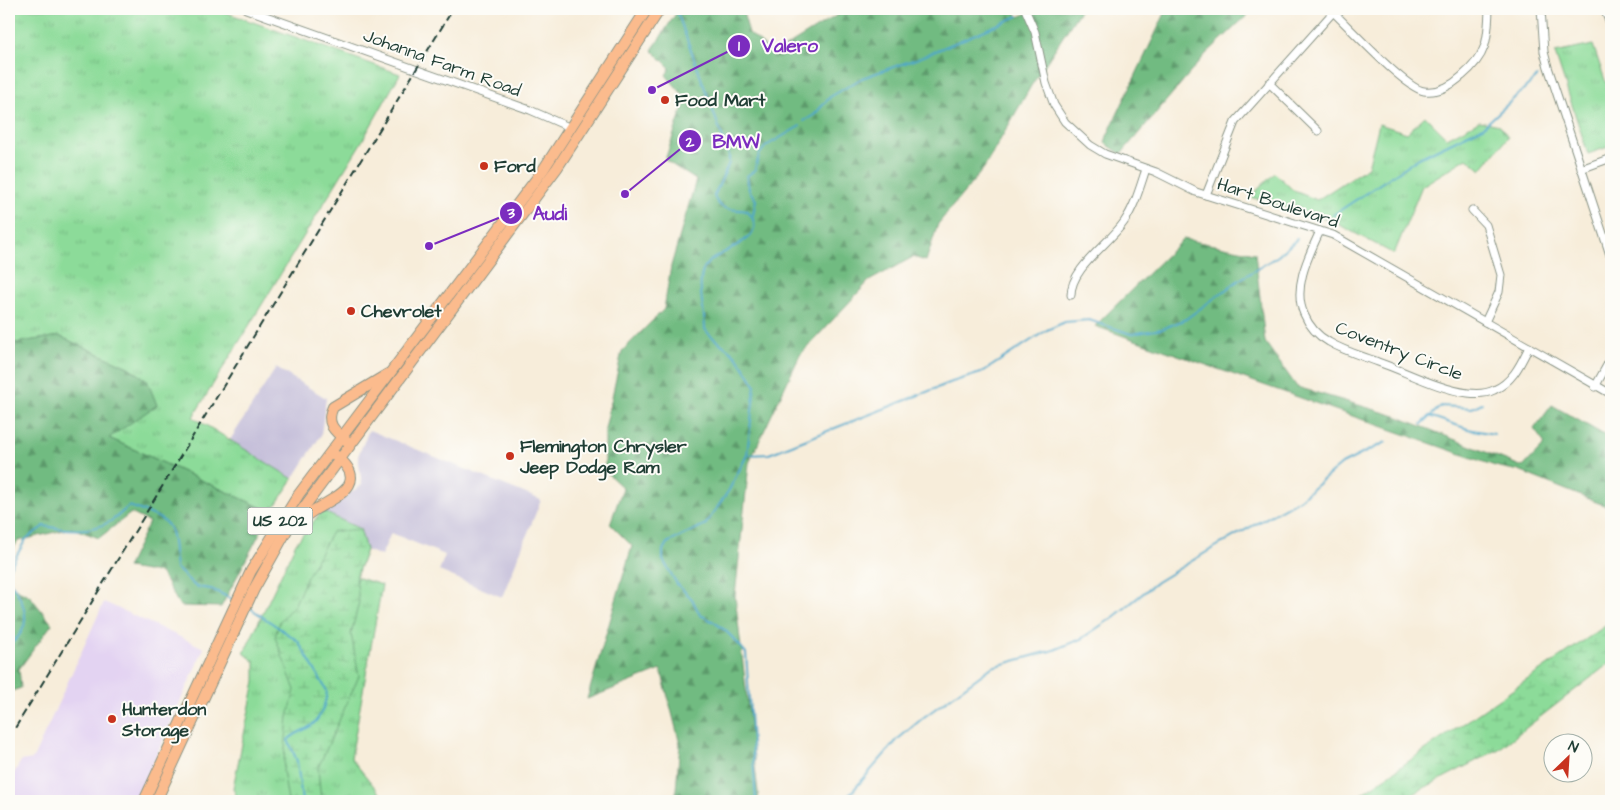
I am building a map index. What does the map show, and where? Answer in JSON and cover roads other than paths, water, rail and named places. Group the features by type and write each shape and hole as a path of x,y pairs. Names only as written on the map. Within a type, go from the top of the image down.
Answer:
{"highway":[{"name":"US 202","path":"346,440 393,371 506,221 571,128 647,9"},
{"name":"US 202","path":"156,801 274,531 557,168 660,9"},
{"path":"346,440 330,423 334,407 393,371"},
{"name":"US 202","path":"244,599 335,455"},
{"path":"287,530 348,488 351,476 348,468 335,455"},
{"name":"US 202","path":"144,801 238,613"}],"street":[{"name":"Johanna Farm Road","path":"246,9 530,110 571,128"},
{"name":"Hart Boulevard","path":"1025,9 1034,32 1049,92 1065,122 1090,146 1105,154 1146,168 1206,196 1320,231 1347,243 1530,347 1595,387 1611,394"},
{"path":"1206,196 1225,142 1235,122 1335,10 1408,84 1425,92 1448,87 1476,62 1487,41 1489,9"},
{"path":"1540,9 1544,52 1548,67 1611,258"},
{"path":"1604,9 1611,26"},
{"path":"1269,83 1318,131"},
{"path":"1581,169 1611,158"},
{"path":"1071,295 1071,286 1075,276 1111,239 1128,215 1146,168"},
{"path":"1472,210 1486,225 1501,275 1500,292 1485,322"},
{"name":"Coventry Circle","path":"1320,231 1303,276 1300,293 1303,312 1307,320 1312,328 1327,341 1424,379 1456,390 1477,394 1495,390 1511,378 1530,347"},
{"path":"1595,387 1611,358"}],"waterway":[{"path":"676,9 729,155 729,163 714,196 723,207 747,211 754,221 754,230 748,237 709,262 704,268 701,290 705,329 735,355 755,385 747,455 729,490 706,524 667,543 663,550 663,560 677,584 692,599 700,615 714,622 725,631 746,653 756,801"},
{"path":"804,121 814,115 830,97 862,78 919,58 1018,16"},
{"path":"1333,215 1419,158 1483,127 1537,77"},
{"path":"753,215 756,200 749,190 747,176 755,170 759,155 766,146 800,126"},
{"path":"747,455 769,454 952,382 981,373 1047,330 1065,322 1089,320 1131,334 1162,329 1186,319 1239,280 1278,256 1297,239"},
{"path":"1422,424 1441,406 1472,408 1482,403"},
{"path":"1429,416 1468,429 1494,434"},
{"path":"844,801 898,739 924,717 992,667 1054,650 1081,639 1115,616 1157,582 1300,499 1342,464 1386,442"},
{"path":"9,569 26,539 44,526 61,529 87,529 111,521 129,506 156,517 168,526 173,541 176,568 196,587 211,589 234,600"},
{"path":"9,580 23,604 25,618 21,633 9,646"},
{"path":"250,608 298,641 327,691 324,706 316,721 288,740 297,761 302,801"}],"railway":[{"path":"9,738 453,9"}],"place":[{"name":"Valero","path":"652,90"},
{"name":"Food Mart","path":"665,100"},
{"name":"Ford","path":"484,166"},
{"name":"BMW","path":"625,194"},
{"name":"Audi","path":"429,246"},
{"name":"Chevrolet","path":"351,311"},
{"name":"Flemington Chrysler Jeep Dodge Ram","path":"510,456"},
{"name":"Hunterdon Storage","path":"112,719"}]}
